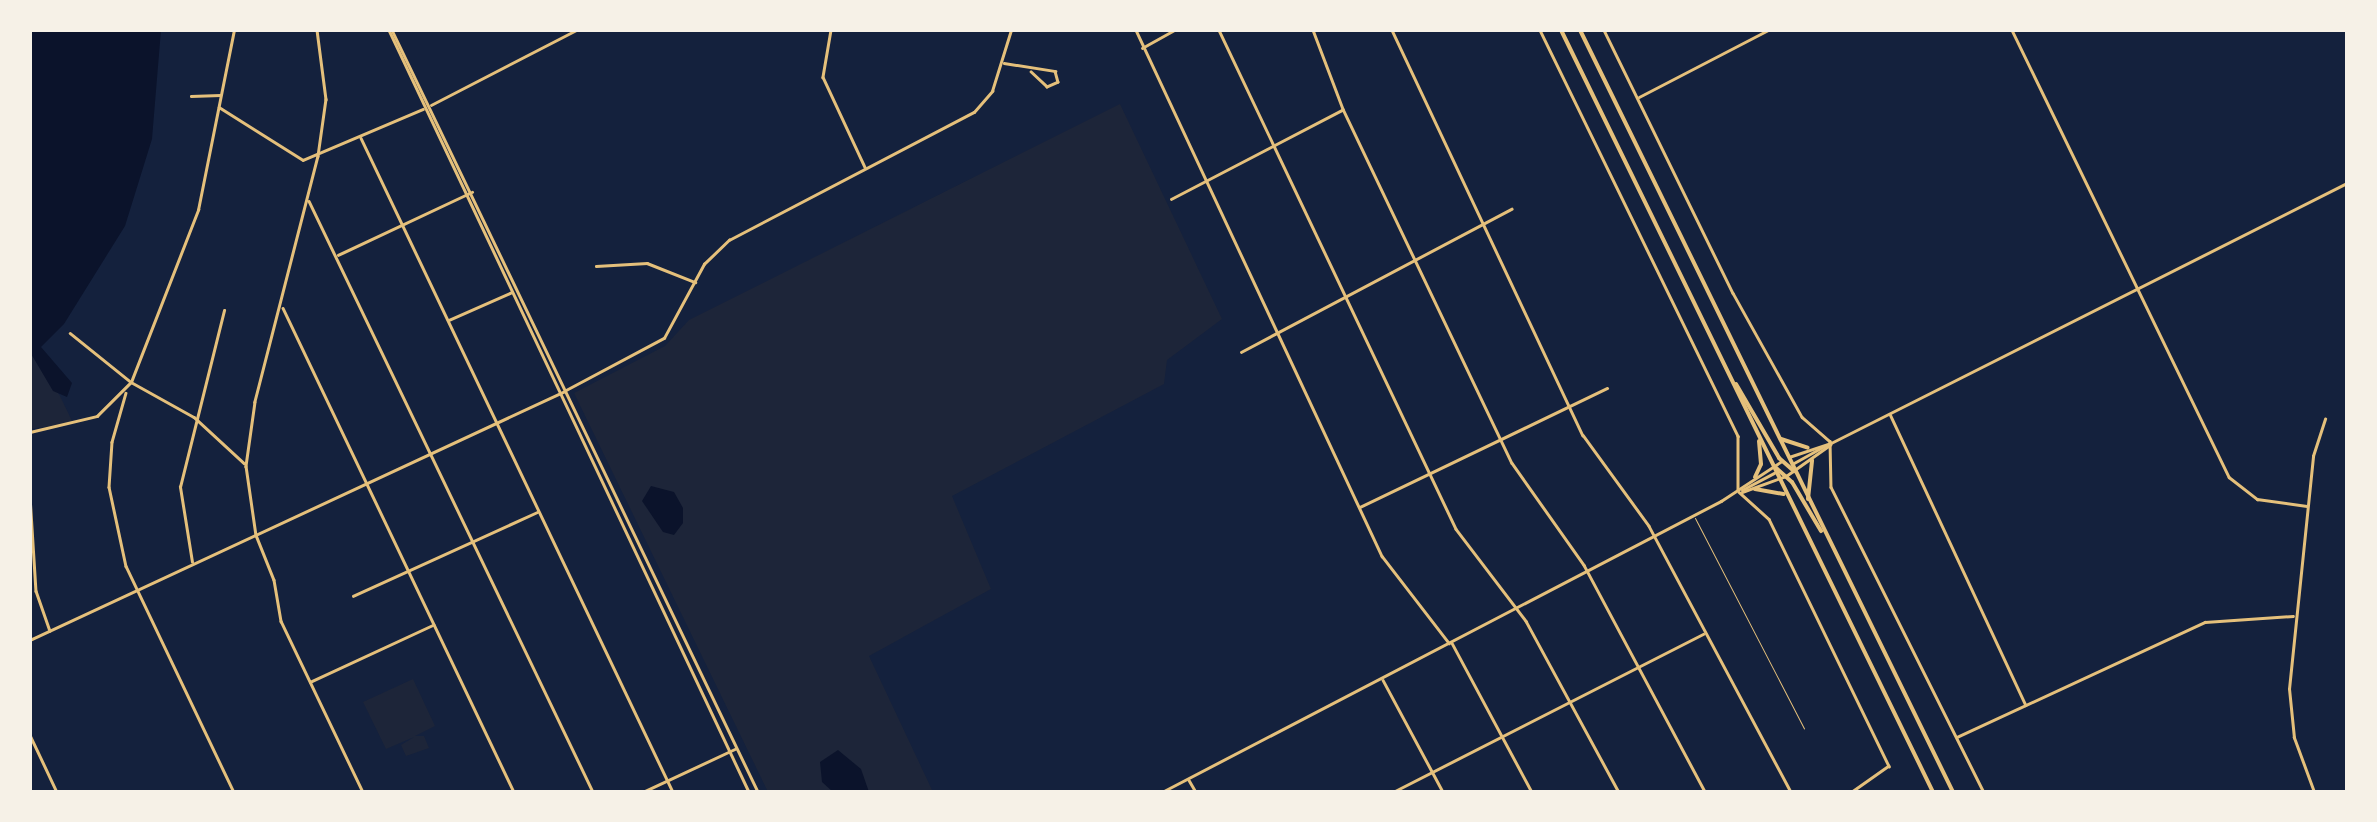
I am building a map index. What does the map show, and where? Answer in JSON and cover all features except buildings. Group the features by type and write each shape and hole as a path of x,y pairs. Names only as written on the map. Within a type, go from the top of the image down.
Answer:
{"main road":[{"path":"1562,30 1759,436 1831,548"},
{"path":"1580,30 1788,464"},
{"path":"1730,376 1808,499 1952,792"},
{"path":"1755,477 1762,460 1759,436"},
{"path":"1778,438 1808,448"},
{"path":"1808,499 1812,460"},
{"path":"1779,472 1787,496 1933,792"},
{"path":"1755,489 1787,496"}],"street":[{"path":"234,30 179,271 126,392 109,487 136,590 234,792"},
{"path":"317,30 326,99 318,156 255,402 246,466 256,535 274,580 281,621 363,792"},
{"path":"390,30 472,192 558,394 749,792"},
{"path":"390,30 465,195 566,390 758,792"},
{"path":"219,107 295,158 318,156 431,105 576,30"},
{"path":"831,30 823,76 866,169"},
{"path":"854,30 908,30"},
{"path":"30,640 498,423 658,342 696,282 729,240 974,112 1002,63 1012,30"},
{"path":"1136,30 1140,48 1395,579 1450,643 1532,792"},
{"path":"1140,48 1175,30"},
{"path":"1219,30 1468,549 1517,608 1618,792"},
{"path":"1313,30 1342,109 1500,440 1587,571 1705,792"},
{"path":"1392,30 1569,407 1655,536 1790,792"},
{"path":"1540,30 1738,436 1742,452 1733,474 1739,492 1774,530 1888,769 1852,792"},
{"path":"1604,30 1738,301 1802,417 1831,443 1831,487 1984,792"},
{"path":"1637,98 1768,30"},
{"path":"2012,30 2229,477 2257,499 2307,506"},
{"path":"1002,63 1031,72 1055,71 1058,82 1048,86 1031,72"},
{"path":"191,96 222,96"},
{"path":"1170,199 1342,109"},
{"path":"360,138 673,792"},
{"path":"1162,792 1788,464 2347,183"},
{"path":"337,256 472,192"},
{"path":"308,200 593,792"},
{"path":"1241,352 1511,208"},
{"path":"596,266 647,263 696,282"},
{"path":"448,320 514,291"},
{"path":"282,306 514,792"},
{"path":"192,565 180,487 194,417 224,310"},
{"path":"70,333 131,382 194,417 246,466"},
{"path":"1359,508 1607,388"},
{"path":"30,432 71,427 108,409 126,392"},
{"path":"108,409 120,414"},
{"path":"1889,413 2026,705"},
{"path":"2314,792 2290,705 2315,440 2325,419"},
{"path":"1739,492 1755,489 1808,448 1831,443"},
{"path":"1788,464 1812,460 1831,443"},
{"path":"1739,492 1755,477 1779,472"},
{"path":"30,496 32,570 50,631"},
{"path":"354,596 539,512"},
{"path":"1956,738 2204,622 2257,614 2296,616"},
{"path":"310,682 434,624"},
{"path":"668,629 678,624"},
{"path":"1393,792 1706,632"},
{"path":"1382,678 1443,792"},
{"path":"30,734 57,792"},
{"path":"643,792 737,748"},
{"path":"1189,778 1196,792"}],"lane":[{"path":"1694,515 1804,728"}],"shaded area":[{"path":"30,30 161,30 152,139 125,226 64,324 41,347 72,383 67,397 53,391 30,352"},
{"path":"1120,104 1222,319 1167,360 1164,384 952,496 991,589 869,656 933,792 768,792 574,393 665,346 689,320"},
{"path":"30,352 60,396 73,423 30,429"},
{"path":"651,486 674,492 683,508 683,523 674,535 663,532 642,501"},
{"path":"413,679 435,726 415,736 424,736 429,748 406,756 401,745 414,737 386,749 363,702"},
{"path":"838,750 861,769 869,792 833,792 822,782 820,762"}]}
